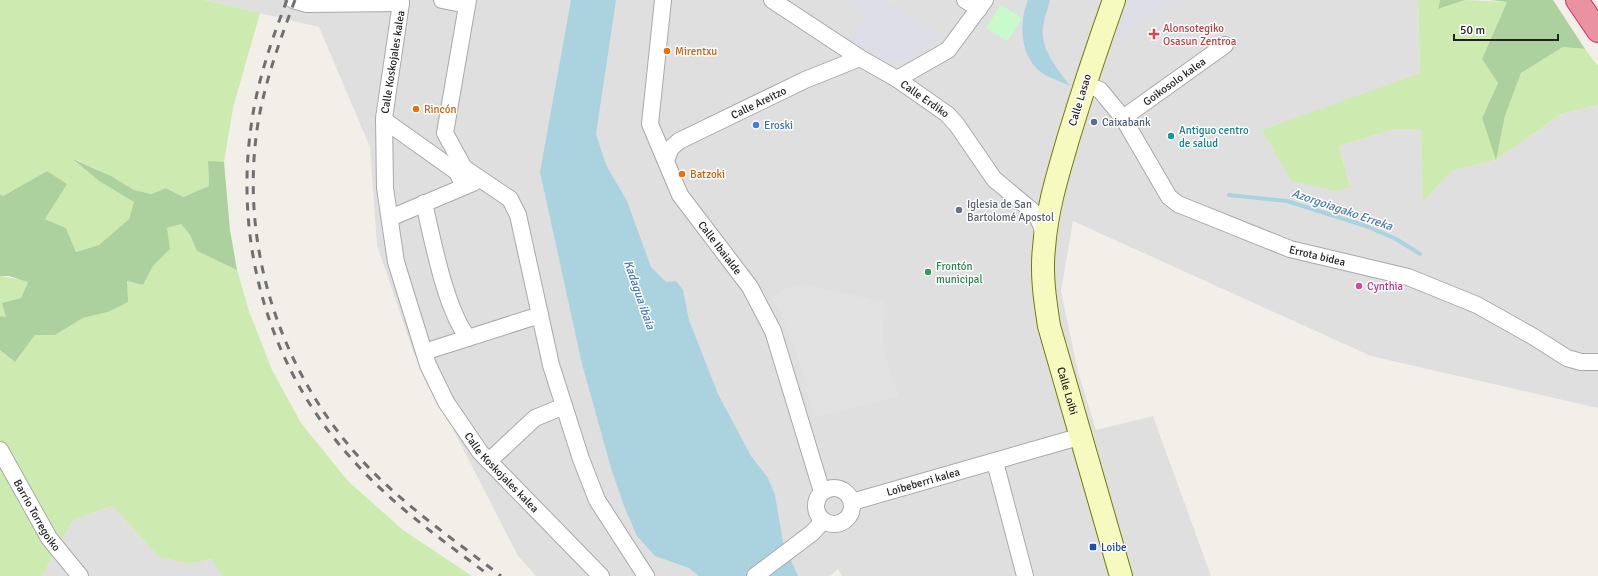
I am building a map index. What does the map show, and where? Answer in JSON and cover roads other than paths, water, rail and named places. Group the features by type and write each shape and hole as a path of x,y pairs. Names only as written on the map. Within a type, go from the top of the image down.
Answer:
{"highway":[{"path":"1577,0 1598,30"}],"street":[{"path":"293,0 307,4 401,1"},
{"path":"430,153 437,152 441,148 445,133 468,2 442,0"},
{"name":"Calle Ibaialde","path":"663,0 650,124 680,195 750,287 773,331 822,492"},
{"name":"Calle Erdiko","path":"773,0 860,58 897,78 947,114 957,125 994,178 1022,204 1034,222 1043,249"},
{"path":"897,78 948,50 982,4 965,0"},
{"name":"Calle Lasao","path":"1042,208 1114,0"},
{"name":"Calle Koskojales kalea","path":"401,1 384,120 385,188 396,262 428,365 446,402 480,452 601,576"},
{"path":"827,70 833,54 833,40"},
{"name":"Goikosolo kalea","path":"1123,118 1225,45"},
{"name":"Calle Areitzo","path":"666,160 671,148 679,141 827,70 860,58"},
{"name":"Errota bidea","path":"1085,84 1100,90 1123,118 1168,197 1178,204 1290,249 1408,277 1477,305 1534,337 1567,358 1582,362 1598,362"},
{"name":"Calle Koskojales kalea","path":"384,120 457,172 464,186"},
{"path":"445,133 464,168 510,199 518,215 550,365 580,459 597,500 646,576"},
{"path":"654,133 670,142 679,141"},
{"path":"390,218 464,186 483,180"},
{"path":"424,203 436,257 450,300 462,329 468,338"},
{"path":"1022,204 1039,205 1042,208"},
{"name":"Calle Loibi","path":"1042,208 1044,295 1049,326 1082,436 1121,576"},
{"path":"424,352 540,315"},
{"path":"488,461 535,418 564,406"},
{"name":"Loibeberri kalea","path":"852,502 1082,436"},
{"path":"1059,443 1079,453 1091,470"},
{"name":"Barrio Torregoiko","path":"0,450 49,538 80,576"},
{"path":"995,462 1025,576"},
{"path":"830,488 840,489 848,494 852,502 852,511 846,521 836,525 823,521 819,517 816,507 818,497 822,492 830,488"},
{"path":"755,576 812,533 823,521"}],"water":[{"name":"Kadagua ibaia","path":"571,0 616,0 596,134 606,165 627,201 651,267 666,282 676,281 683,290 689,320 718,394 751,456 768,478 775,495 783,542 798,576 699,576 689,568 655,556 637,536 624,506 611,468 582,364 540,172"},
{"path":"1028,0 1050,0 1043,27 1044,44 1055,66 1070,86 1045,75 1030,60 1023,41 1022,30"}],"waterway":[{"name":"Azorgoiagako Erreka","path":"1229,195 1287,201 1366,226 1396,239 1420,254"}],"railway":[{"path":"287,0 271,44 258,89 252,120 247,166 248,211 253,256 263,300 278,343 298,384 322,422 366,475 435,535 490,576"},
{"path":"295,0 269,76 261,107 253,170 255,217 261,264 274,309 291,353 313,394 339,433 385,484 434,525 501,576"}],"place":[{"name":"Alonsotegiko Osasun Zentroa","path":"1154,34"},
{"name":"Mirentxu","path":"667,51"},
{"name":"Rincón","path":"416,109"},
{"name":"Caixabank","path":"1094,122"},
{"name":"Eroski","path":"756,125"},
{"name":"Antiguo centro de salud","path":"1171,136"},
{"name":"Batzoki","path":"682,174"},
{"name":"Iglesia de San Bartolomé Apostol","path":"959,210"},
{"name":"Frontón municipal","path":"928,272"},
{"name":"Cynthia","path":"1359,286"},
{"name":"Loibe","path":"1093,547"}]}
